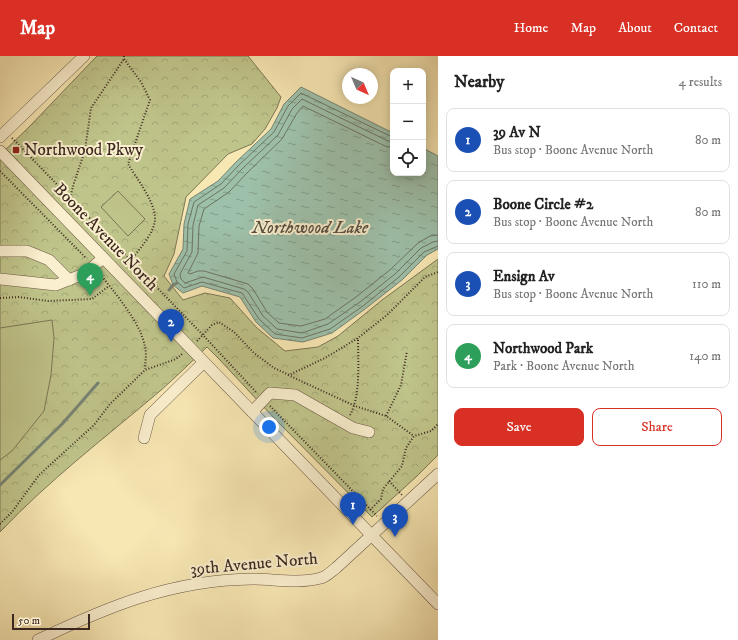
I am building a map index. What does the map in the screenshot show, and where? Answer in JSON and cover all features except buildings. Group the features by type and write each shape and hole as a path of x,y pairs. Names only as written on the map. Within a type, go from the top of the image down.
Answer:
{"street":[{"path":"3,134 84,56"},
{"name":"Boone Avenue North","path":"0,151 438,604"},
{"path":"0,251 27,251 49,260 70,280"},
{"path":"0,279 56,285 86,273 103,258"},
{"path":"144,438 150,415 204,362"},
{"path":"252,412 270,393 295,396 353,428 369,432"},
{"name":"39th Avenue North","path":"38,640 86,617 127,601 165,590 208,582 251,579 295,581 323,578 438,474"}],"path":[{"path":"70,198 85,150 91,108 124,57 141,82 150,100 128,164 144,189 154,210 155,221 152,231 131,260"},
{"path":"3,134 70,198 370,510 385,522"},
{"path":"0,171 94,266 130,312 143,338 146,355 145,370"},
{"path":"288,375 325,358 358,338 387,316 425,277 438,272"},
{"path":"0,298 19,297 48,301 92,299 109,286"},
{"path":"0,524 12,512 39,475 94,425 110,404 145,370 176,359 191,349 202,334 212,325 219,322 234,332 254,353 274,368 355,406 386,416 414,436"},
{"path":"355,406 358,370 358,338"},
{"path":"386,416 401,385 407,351"},
{"path":"370,510 381,500 383,489 402,466 406,448 414,436 431,431 438,424"},
{"path":"389,481 408,502"}],"green space":[{"path":"97,56 248,56 281,97 277,108 265,129 252,144 228,154 186,197 174,254 164,276 183,300 205,293 230,298 257,328 285,351 318,347 338,336 382,300 438,259 438,455 372,517 274,418 207,347 160,391 38,494 0,532 0,155"},
{"path":"118,191 145,219 128,236 101,207"},
{"path":"52,320 54,338 51,375 44,411 12,451 0,460 0,328"}],"water":[{"name":"Northwood Lake","path":"301,87 390,132 390,176 426,176 426,150 438,156 438,249 427,255 402,280 332,333 303,342 273,338 256,322 240,297 202,286 183,293 173,285 169,274 183,249 184,224 190,199 218,181 271,129 284,104"}],"waterway":[{"path":"169,290 177,283"},
{"path":"0,485 63,423 98,383"}],"place":[{"name":"Northwood Pkwy","path":"16,150"},
{"name":"Northwood Park","path":"90,296"},
{"name":"Boone Circle #2","path":"171,342"},
{"name":"39 Av N","path":"353,525"},
{"name":"Ensign Av","path":"395,537"}]}
